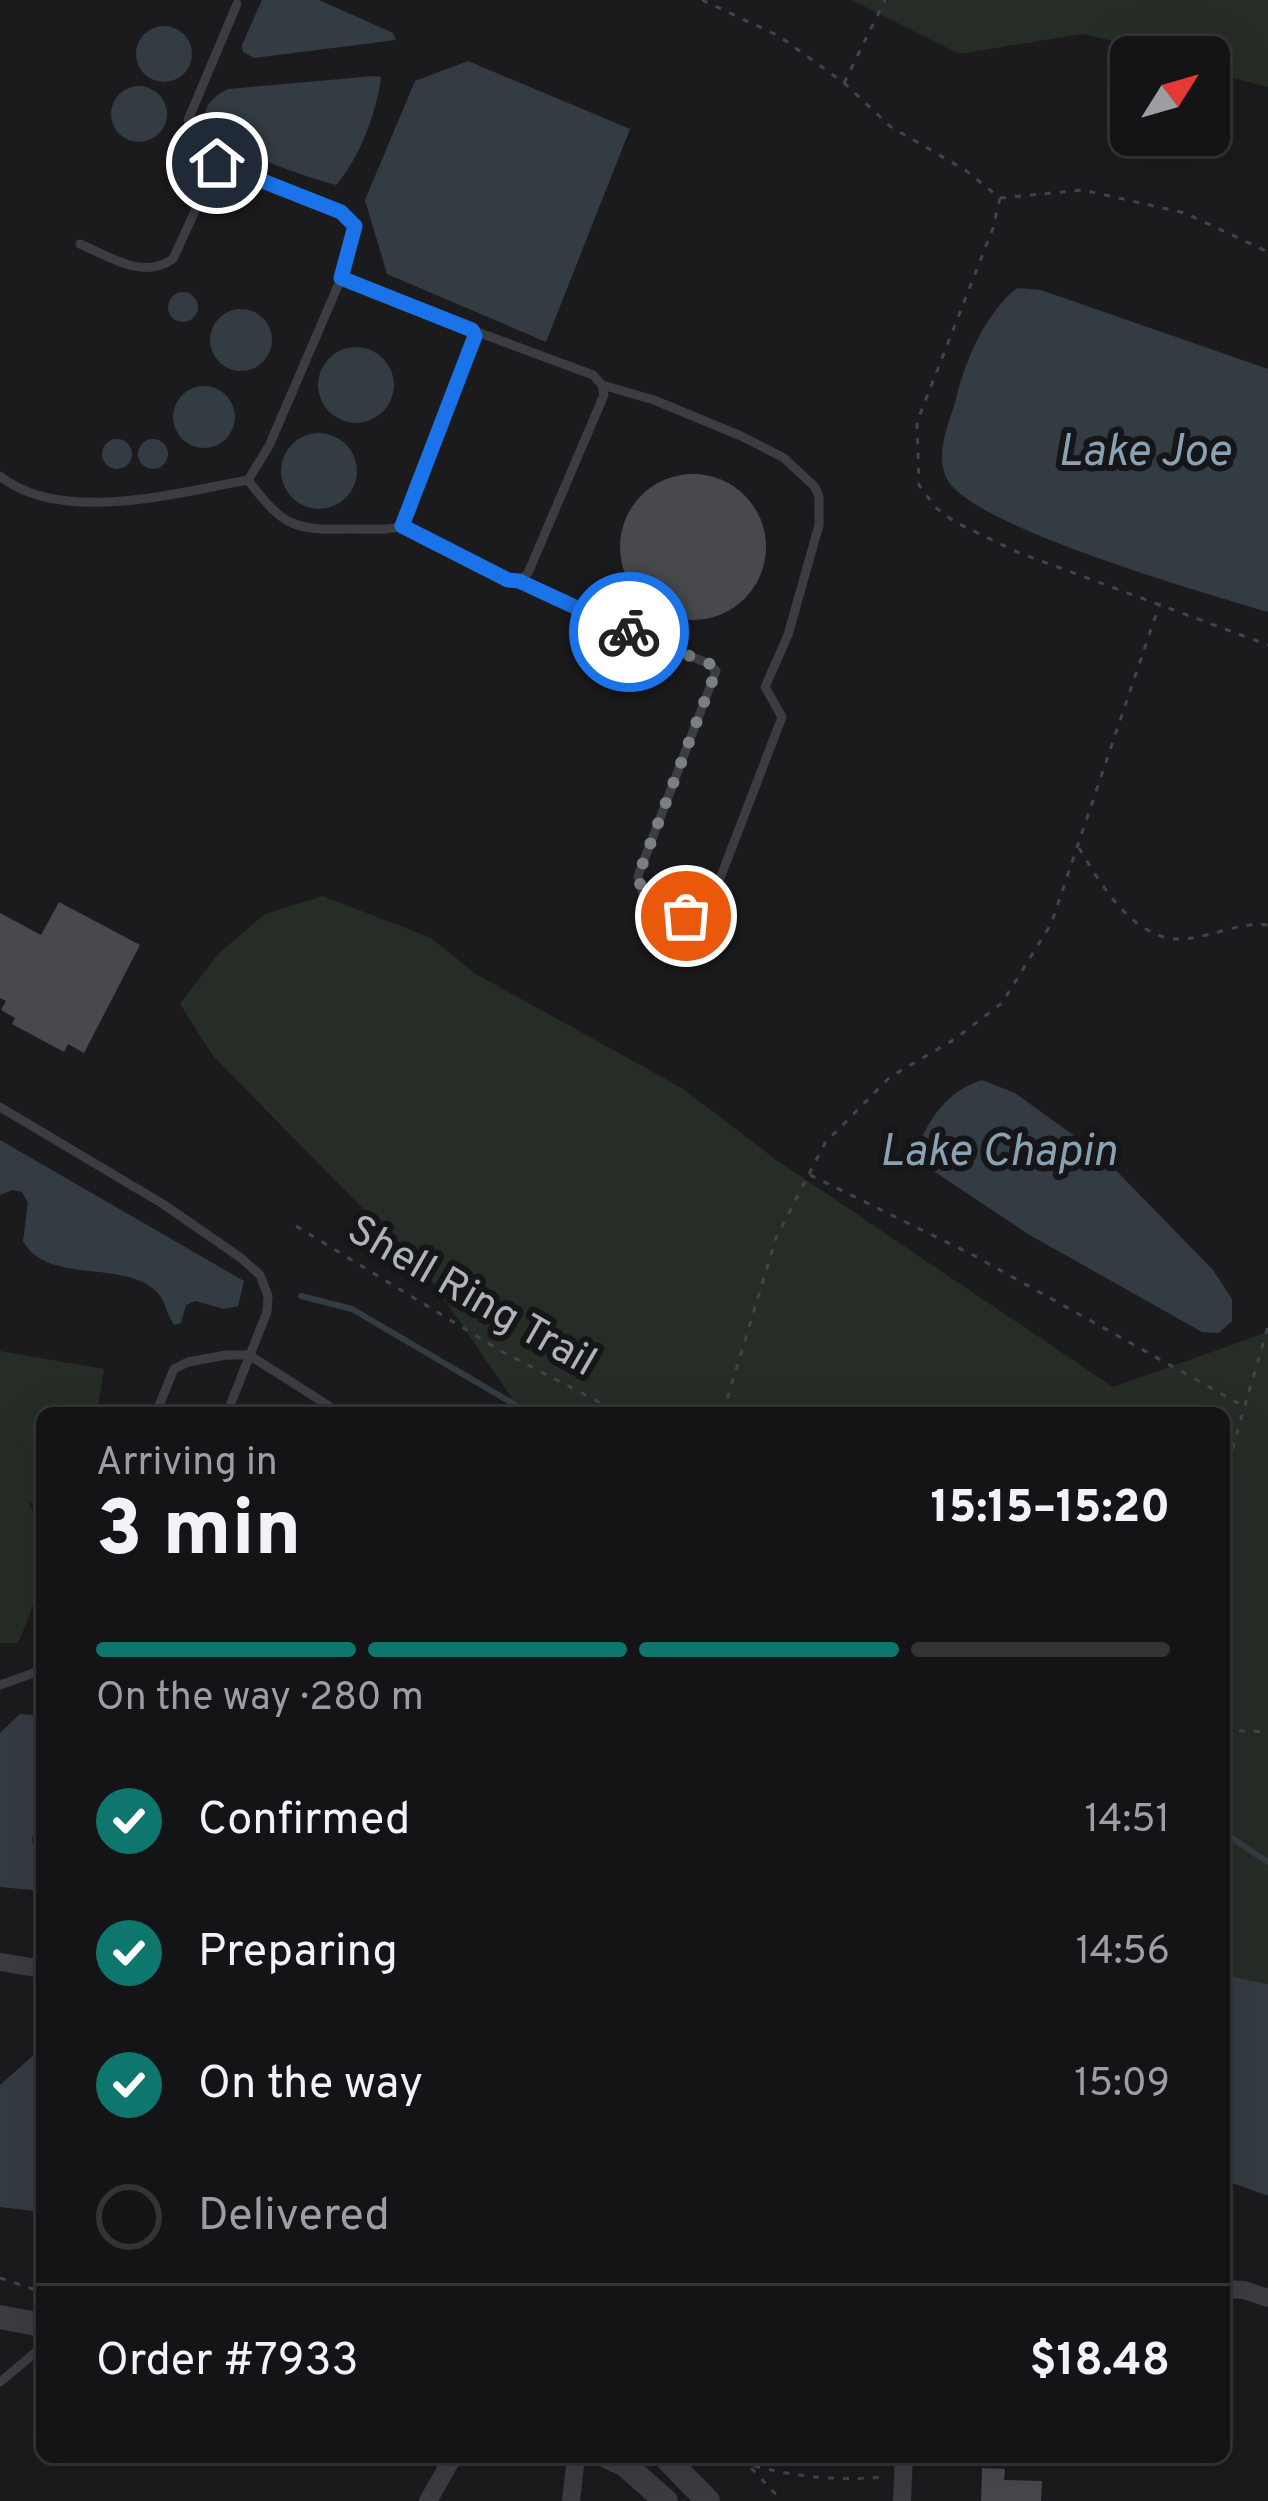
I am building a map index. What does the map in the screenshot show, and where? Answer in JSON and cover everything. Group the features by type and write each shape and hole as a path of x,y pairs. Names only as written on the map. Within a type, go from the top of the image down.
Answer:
{"street":[{"path":"0,1962 36,1968"},
{"path":"1230,2289 1268,2298"},
{"path":"0,2317 36,2324"},
{"path":"428,2501 450,2463"},
{"path":"571,2501 574,2463"},
{"path":"621,2463 666,2501"},
{"path":"670,2463 709,2501"},
{"path":"902,2501 904,2466"}],"lane":[{"path":"0,476 65,504 164,496 248,480 269,446 341,278 355,226 341,212 210,160 188,119 237,4"},
{"path":"80,244 142,270 160,268 173,259 217,163"},
{"path":"341,278 593,375 602,385 604,395 528,573 519,581"},
{"path":"402,526 455,393 475,336 472,330"},
{"path":"248,480 274,510 303,528 320,532 402,526 508,580 710,664 716,671 638,876 644,899 686,916 699,911 716,889 782,717 765,687 801,591 819,525 819,496 806,475 784,458 654,400 602,385"},
{"path":"0,1107 163,1204 260,1276 268,1296 267,1312 229,1407"},
{"path":"158,1407 174,1369 226,1354 249,1355 331,1407"},
{"path":"0,1685 36,1672"},
{"path":"0,2382 36,2353"}],"path":[{"path":"702,0 778,36 844,83 891,127 965,170 1000,198 1083,190 1185,213 1268,251"},
{"path":"844,83 885,0"},
{"path":"1000,198 917,422 919,485 936,508 955,522 1017,552 1268,645"},
{"path":"725,1407 776,1238 825,1142 890,1077 955,1039 1002,1003 1051,924 1160,604"},
{"path":"1078,845 1120,909 1152,933 1186,940 1268,925"},
{"path":"809,1174 974,1255 1245,1406"},
{"name":"Shell Ring Trail","path":"296,1226 501,1351 608,1407"},
{"path":"1230,1457 1268,1326"},
{"path":"1230,1730 1268,1732"},
{"path":"0,2278 36,2290"},
{"path":"750,2463 782,2501"},
{"path":"754,2466 799,2477 846,2481 904,2466"}],"shaded area":[{"path":"851,0 1268,0 1268,87 1230,77 1230,36 1110,36 1110,40 1081,34 959,54"},
{"path":"323,896 431,938 476,974 682,1088 775,1159 1113,1387 1268,1332 1268,1984 1230,1976 1230,1407 518,1407 428,1275 213,1056 180,1004 219,953 265,914"},
{"path":"0,1351 104,1369 98,1407 36,1407 36,1504 29,1503 36,1521 36,1590 18,1643 0,1643"}],"water":[{"path":"262,0 319,0 393,33 396,40 254,58 243,52 242,45"},
{"path":"164,26 184,34 192,54 184,74 164,82 144,74 136,54 144,34"},
{"path":"468,61 630,129 546,342 387,274 365,200 415,81"},
{"path":"381,77 371,120 336,185 242,150 220,136 207,120 208,105 228,89"},
{"path":"139,86 159,94 167,114 159,134 139,142 119,134 111,114 119,94"},
{"name":"Lake Joe","path":"1017,288 1041,290 1268,369 1268,612 1044,537 999,518 966,498 947,479 942,450 965,369 986,324"},
{"path":"183,292 194,296 198,307 194,318 183,322 172,318 168,307 172,296"},
{"path":"241,309 263,318 272,340 263,362 241,371 219,362 210,340 219,318"},
{"path":"356,347 383,358 394,385 383,412 356,423 329,412 318,385 329,358"},
{"path":"204,386 226,395 235,417 226,439 204,448 182,439 173,417 182,395"},
{"path":"319,433 346,444 357,471 346,498 319,509 292,498 281,471 292,444"},
{"path":"117,439 128,443 132,454 128,465 117,469 106,465 102,454 106,443"},
{"path":"153,439 164,443 168,454 164,465 153,469 142,465 138,454 142,443"},
{"name":"Lake Chapin","path":"982,1080 1015,1093 1101,1155 1213,1270 1232,1299 1232,1321 1219,1333 1202,1332 1028,1234 932,1170 919,1143 924,1132 952,1096"},
{"path":"0,1140 244,1281 238,1306 224,1309 195,1301 186,1305 181,1323 174,1325 159,1294 141,1281 66,1268 34,1254 23,1241 28,1203 22,1192 0,1195"},
{"path":"20,1714 36,1715 36,1829 32,1838 36,1890 0,1887 0,1733"},
{"path":"1230,1976 1268,1984 1268,2196 1230,2182"},
{"path":"36,2053 36,2211 0,2207 0,2085"}],"building":[{"path":"693,474 721,480 745,495 760,519 766,547 760,575 745,599 721,614 693,620 665,614 641,599 626,575 620,547 626,519 641,495 665,480"},
{"path":"59,902 140,945 84,1053 68,1044 64,1052 12,1024 15,1018 1,1010 6,1001 0,998 0,913 41,935"},
{"path":"982,2468 1005,2469 1004,2480 1042,2481 1041,2501 981,2501"}],"waterway":[{"path":"301,1296 352,1309 519,1407"},
{"path":"1230,1837 1268,1862"}],"way so far":[{"path":"629,632 710,664 716,671 638,876 644,899 686,916"}],"route":[{"path":"217,163 341,212 355,226 341,278 472,330 475,336 455,393 402,526 508,580 629,632"}]}
